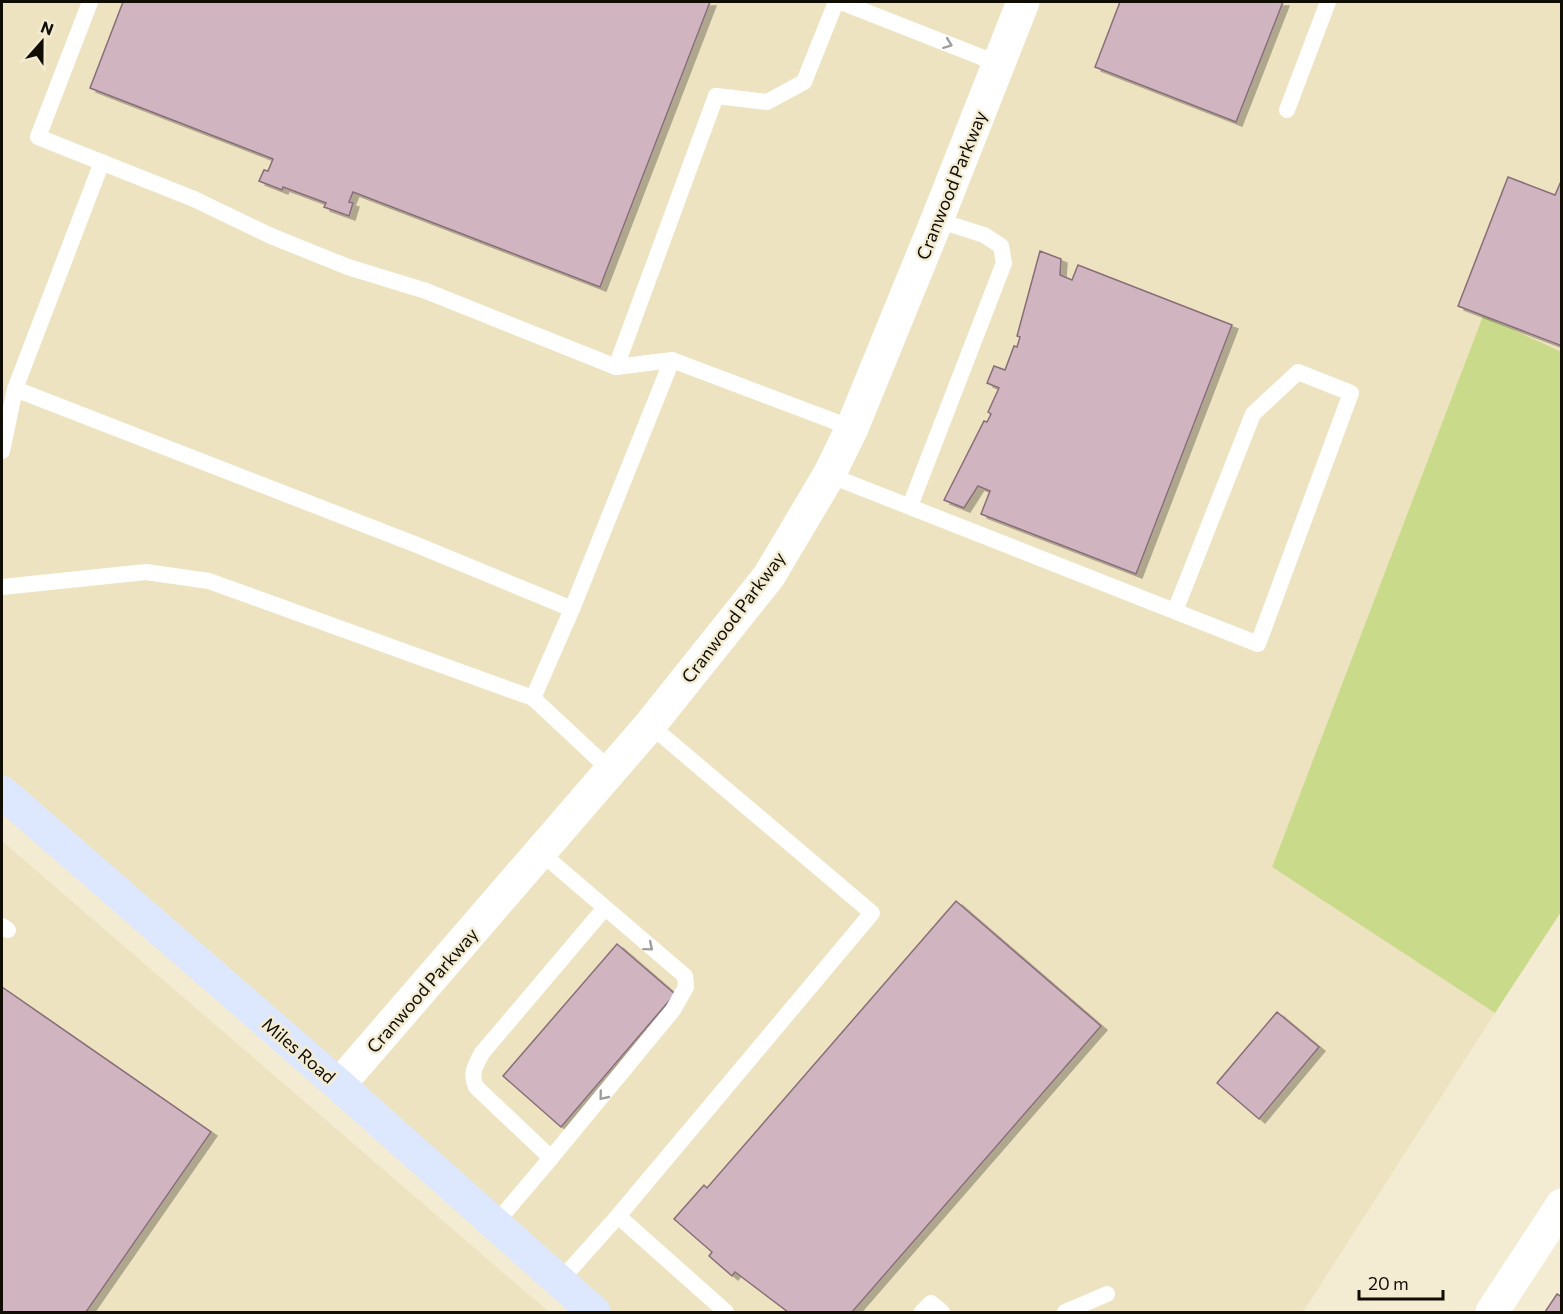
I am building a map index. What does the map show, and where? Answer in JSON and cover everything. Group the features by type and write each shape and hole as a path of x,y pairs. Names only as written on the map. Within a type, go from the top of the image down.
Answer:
{"main road":[{"name":"Miles Road","path":"2,792 339,1085 590,1311"}],"street":[{"name":"Cranwood Parkway","path":"339,1085 650,725 769,576 829,475 852,428 1023,2"},
{"path":"1492,1312 1562,1205"}],"lane":[{"path":"90,2 38,137 194,199 271,236 348,267 426,291 616,368 672,360 852,428"},
{"path":"616,368 716,96 767,102 804,82 836,2"},
{"path":"841,2 999,64"},
{"path":"1287,110 1328,2"},
{"path":"2,451 15,389 102,162"},
{"path":"910,506 1004,263 1001,246 984,235 937,220"},
{"path":"533,698 572,609 672,360"},
{"path":"829,475 1258,644 1351,393 1298,372 1253,414 1175,611"},
{"path":"15,389 427,549 572,609"},
{"path":"2,587 146,572 208,581 533,698 611,771"},
{"path":"559,1282 618,1216 872,913 650,725"},
{"path":"495,1224 673,1010 686,987 685,976 540,852"},
{"path":"551,1158 476,1087 472,1078 474,1067 482,1053 604,909"},
{"path":"618,1216 726,1312"},
{"path":"1065,1312 1107,1294"},
{"path":"922,1312 931,1303 942,1312"}],"shaded area":[{"path":"2,2 1561,2 1561,352 1483,316 1272,867 1495,1013 1303,1312 594,1312 2,792"},
{"path":"2,841 549,1312 2,1312"}],"green space":[{"path":"1483,316 1562,352 1561,912 1495,1013 1272,867"}],"building":[{"path":"123,2 710,2 600,287 353,192 349,202 353,203 349,216 324,207 326,203 259,181 264,170 268,171 273,159 90,88"},
{"path":"1120,2 1283,2 1236,122 1095,67"},
{"path":"1508,177 1555,195 1562,179 1562,346 1458,306"},
{"path":"1040,251 1061,259 1060,275 1072,280 1078,265 1232,325 1136,574 981,514 990,491 978,486 964,508 944,500 984,421 987,422 991,414 988,412 999,388 987,383 994,366 1005,370 1014,346 1017,347 1020,337 1017,336"},
{"path":"956,901 1101,1026 852,1312 788,1312 735,1272 732,1276 709,1256 712,1252 674,1219 704,1185 707,1188"},
{"path":"617,944 675,994 561,1127 503,1076"},
{"path":"2,987 211,1132 86,1312 2,1312"},
{"path":"1277,1012 1319,1047 1259,1119 1217,1083"},
{"path":"1557,1294 1562,1297 1562,1312 1545,1312"}]}
